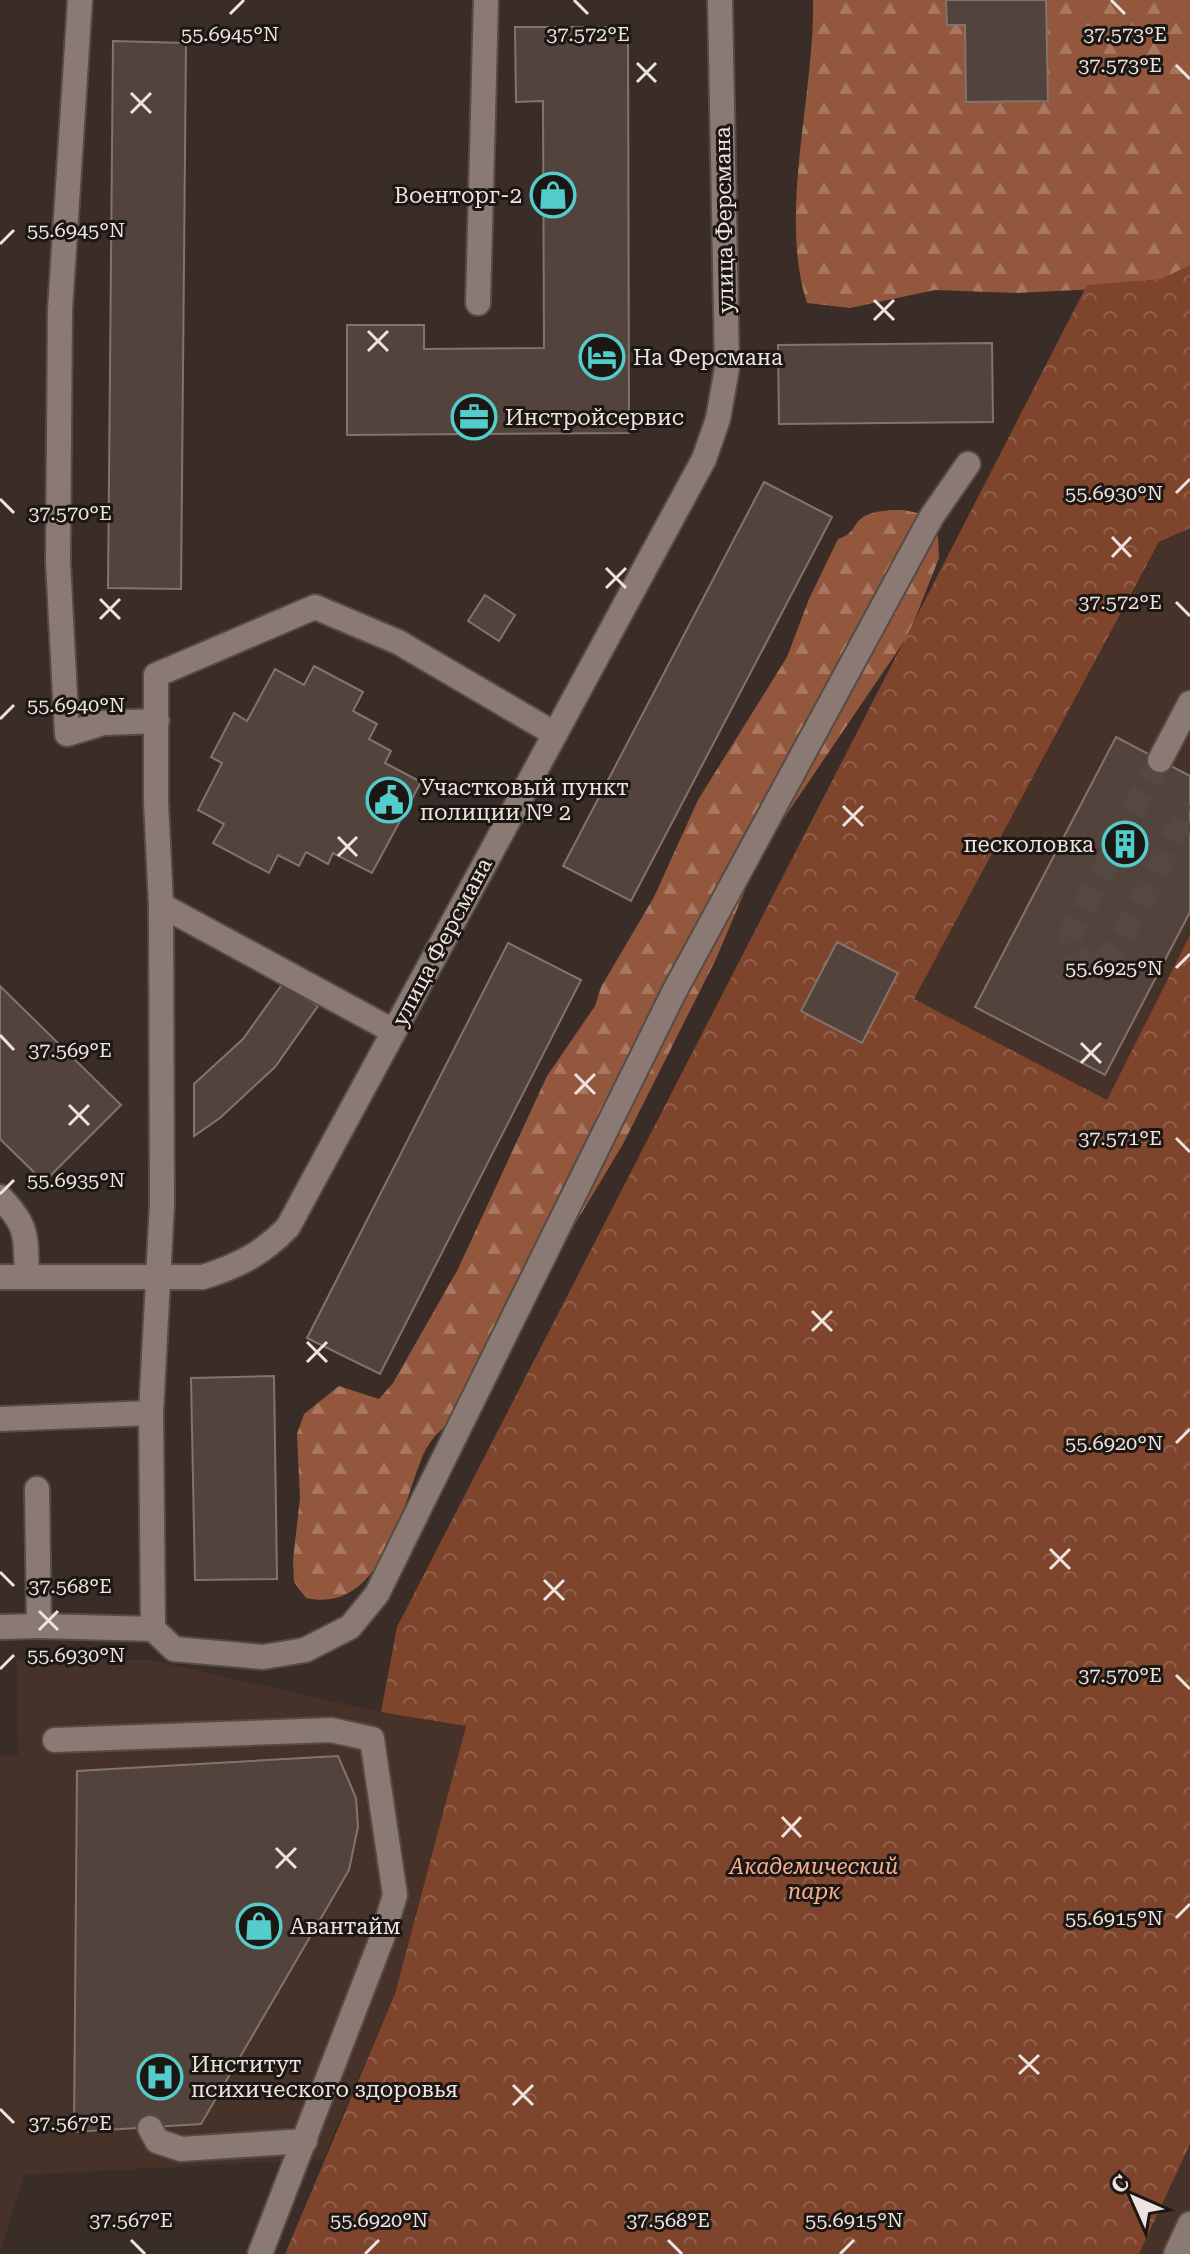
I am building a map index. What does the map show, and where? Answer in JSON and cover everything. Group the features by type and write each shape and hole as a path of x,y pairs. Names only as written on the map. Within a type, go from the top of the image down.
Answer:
{"street":[{"path":"80,0 60,310 58,562 67,734 103,723 157,721"},
{"path":"478,303 486,0"},
{"name":"улица Ферсмана","path":"0,1277 203,1277 235,1267 266,1249 288,1227 704,459 718,419 727,368 720,0"},
{"path":"0,1627 153,1629 174,1649 263,1657 305,1650 350,1627 377,1594 674,992 932,516 968,464"},
{"path":"153,1629 151,1413 159,1277 161,905 156,802 156,675 315,607 398,642 555,734"},
{"path":"1160,760 1190,703"},
{"path":"161,905 393,1031"},
{"path":"0,1197 21,1218 27,1277"},
{"path":"0,1419 151,1413"},
{"path":"37,1489 39,1626"},
{"path":"55,1740 331,1730 372,1739 395,1895 260,2254"},
{"path":"150,2128 157,2141 181,2149 305,2141"},
{"path":"1176,2254 1190,2224"}],"shaded area":[{"path":"1190,528 1190,935 1107,1100 914,999 1160,542"},
{"path":"17,1660 151,1660 366,1709 466,1725 395,1994 323,2159 24,2175 0,2254 0,1756 18,1755"},
{"path":"1190,2144 1190,2254 1139,2254"}],"green space":[{"path":"813,0 1190,0 1190,275 1098,289 1016,293 935,290 850,308 807,303 799,269 796,232"},
{"name":"Академический парк","path":"1190,265 1190,528 1159,542 914,999 1107,1100 1190,935 1190,2144 1139,2254 285,2254 395,1994 466,1726 381,1712 397,1627 1087,285 1161,279"},
{"path":"904,510 926,515 938,537 939,558 909,634 780,824 749,881 716,959 623,1144 464,1409 426,1448 385,1552 371,1574 353,1590 332,1599 306,1598 294,1582 293,1560 300,1498 297,1434 304,1414 339,1386 379,1399 393,1383 458,1269 547,1076 595,1006 601,987 654,897 698,800 787,657 809,599 838,539 851,532 867,515"}],"building":[{"path":"946,0 1046,0 1048,101 966,102 965,25 947,25"},
{"path":"515,27 628,27 629,433 347,435 347,325 424,325 424,349 544,348 543,101 516,102"},
{"path":"113,41 186,43 181,589 108,588"},
{"path":"992,343 993,422 779,424 778,345"},
{"path":"764,482 832,517 631,901 563,866"},
{"path":"485,595 515,615 499,641 468,621"},
{"path":"314,666 363,692 353,711 377,724 369,739 391,751 385,763 421,782 372,873 333,853 328,864 306,852 299,866 278,855 269,873 213,843 224,824 198,810 222,763 211,757 234,713 247,721 275,669 304,685"},
{"name":"песколовка","path":"1116,737 1190,776 1190,912 1105,1075 975,1007"},
{"path":"837,942 898,973 862,1043 801,1011"},
{"path":"508,943 581,980 380,1374 307,1338"},
{"path":"283,983 318,1006 275,1067 220,1118 194,1136 194,1084 243,1039"},
{"path":"0,986 121,1105 44,1182 0,1139"},
{"path":"274,1376 277,1579 195,1580 191,1378"},
{"path":"338,1756 356,1798 358,1827 349,1870 201,2124 74,2132 77,1771"}],"tunnel":[{"path":"1160,760 1070,935 1074,955 1096,971 1118,946 1190,806"}],"place":[{"name":"Военторг-2","path":"553,195"},
{"name":"На Ферсмана","path":"602,357"},
{"name":"Инстройсервис","path":"474,417"},
{"name":"Участковый пункт полиции № 2","path":"389,800"},
{"name":"песколовка","path":"1125,844"},
{"name":"Авантайм","path":"259,1926"},
{"name":"Институт психического здоровья","path":"160,2077"}]}
